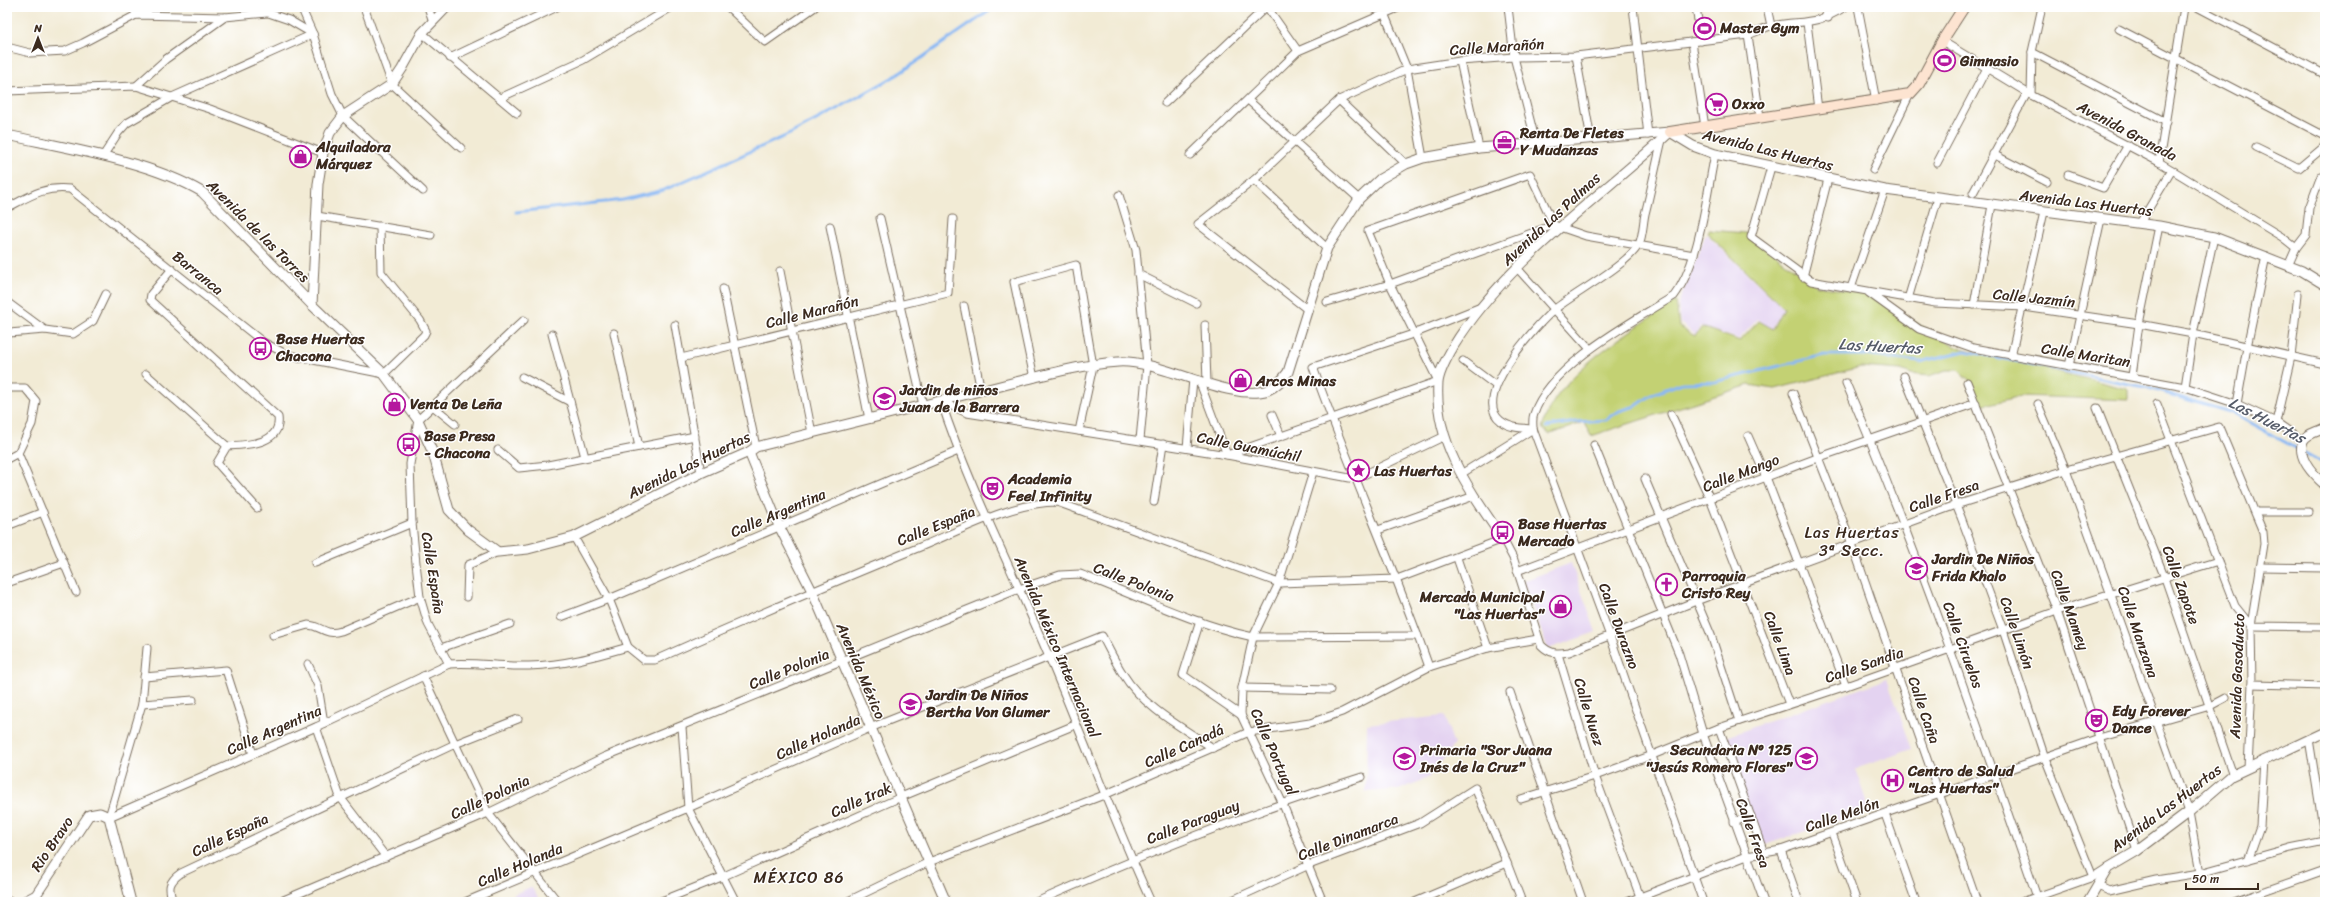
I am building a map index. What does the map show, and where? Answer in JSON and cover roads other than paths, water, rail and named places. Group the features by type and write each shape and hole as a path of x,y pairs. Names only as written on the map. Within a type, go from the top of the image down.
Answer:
{"main road":[{"path":"1670,132 1760,117 1876,101 1910,94 1919,84 1942,41 1964,7"}],"street":[{"path":"134,7 136,15"},
{"path":"251,7 289,20 313,34"},
{"path":"301,7 313,34 332,94 343,116 423,190"},
{"path":"364,7 392,84 461,148"},
{"path":"428,7 433,22"},
{"path":"312,305 322,153 330,133 343,116 392,84 422,33 447,7"},
{"path":"450,58 557,7"},
{"path":"500,98 583,60 672,7"},
{"path":"728,7 765,42 815,7"},
{"path":"1165,103 1266,7 1298,51"},
{"path":"1190,155 1298,51 1400,7"},
{"path":"1508,7 1514,57 1536,143"},
{"path":"1633,7 1648,135"},
{"path":"1696,7 1700,41"},
{"path":"1767,7 1771,26"},
{"path":"1824,7 1828,18"},
{"name":"Calle Marañón","path":"1308,310 1198,224 1254,180 1339,100 1407,69 1460,61 1514,57 1576,56 1748,36 1771,26 1807,23 1828,18 1845,7"},
{"path":"1858,7 1876,101"},
{"path":"1973,193 1993,154 2029,94 2032,52 2042,7"},
{"path":"2159,162 2178,58 2184,7"},
{"path":"2197,7 2325,73"},
{"path":"7,47 30,53 65,51 84,43 136,15 226,17 267,13"},
{"path":"1384,13 1407,69 1423,158"},
{"path":"136,86 166,59 226,17"},
{"path":"1807,23 1818,109"},
{"path":"2119,29 2178,58 2258,103 2325,136"},
{"path":"422,33 517,113"},
{"path":"103,156 127,123 172,98 313,34"},
{"path":"1748,36 1760,117"},
{"name":"Avenida Granada","path":"1942,41 2029,94 2159,162 2282,237 2296,248"},
{"path":"1692,42 1705,127"},
{"path":"2032,52 2166,122"},
{"path":"1576,56 1591,139"},
{"path":"1460,61 1479,148"},
{"path":"1937,163 1986,68"},
{"path":"7,91 136,86 210,109 322,153"},
{"path":"1873,170 1910,94"},
{"path":"1248,100 1295,140 1359,199"},
{"path":"1339,100 1406,164"},
{"name":"Avenida Las Huertas","path":"498,552 528,549 574,537 752,449 1034,378 1120,362 1147,365 1200,381 1254,392 1269,389 1277,384 1288,372 1327,248 1359,199 1380,179 1406,164 1423,158 1479,148 1670,132 1693,146 1715,154 1828,179 1938,198 2159,226 2214,237 2266,256 2325,285"},
{"name":"Avenida Las Palmas","path":"1504,539 1474,496 1461,474 1445,436 1440,417 1438,382 1449,354 1481,307 1557,227 1670,132"},
{"name":"Avenida de las Torres","path":"7,135 103,156 182,180 202,192 312,305 384,374 418,420"},
{"path":"1533,429 1509,426 1500,421 1494,413 1492,400 1495,385 1507,365 1554,310 1619,264 1638,244 1662,140"},
{"path":"2068,175 2103,188 2128,145"},
{"path":"2256,147 2299,168 2325,148"},
{"path":"1533,429 1534,414 1544,396 1568,368 1590,350 1674,296 1683,284 1694,255 1715,154"},
{"path":"1993,154 2047,182"},
{"name":"Calle Jazmín","path":"1772,167 1752,237 1803,277 1811,281 1935,303 2024,307 2139,324 2193,334 2325,364"},
{"path":"2140,224 2172,170"},
{"path":"1200,381 1227,455 1332,420 1438,382 1413,334 1368,231 1530,174 1557,227"},
{"path":"2288,266 2296,248 2306,235 2308,208 2321,176"},
{"path":"1803,277 1828,179"},
{"path":"1254,180 1327,248"},
{"name":"Barranca","path":"7,208 41,191 54,187 70,189 263,342 288,355 384,374"},
{"path":"1851,288 1885,190"},
{"path":"1119,195 1136,250 1147,365 1140,440"},
{"path":"1908,299 1938,198"},
{"path":"1974,305 1992,205"},
{"path":"2011,356 2024,307 2044,212"},
{"path":"317,216 431,235"},
{"path":"880,218 898,304 923,405"},
{"name":"Calle Marañón","path":"681,358 790,332 848,316 948,293 952,219"},
{"path":"2069,366 2101,219"},
{"path":"380,226 381,272 425,326 426,331 424,335 384,374"},
{"path":"830,226 869,419"},
{"path":"2132,376 2139,324 2159,226"},
{"path":"1327,302 1390,284 1557,227 1586,236 1694,255"},
{"path":"2185,387 2193,334 2214,237"},
{"path":"2237,404 2266,256"},
{"path":"1034,378 1014,282 1076,265 1093,366 1079,431"},
{"path":"146,374 227,446 261,443 274,433 279,423 278,417 150,300 151,294 172,269"},
{"path":"1518,269 1590,350"},
{"path":"780,272 790,332 812,433"},
{"path":"1138,274 1196,303"},
{"path":"723,289 735,345 752,449"},
{"name":"Calle Maritan","path":"1866,291 1919,329 1973,348 2011,356 2132,376 2185,387 2237,404 2276,422 2303,443"},
{"path":"7,335 9,333 45,330 73,334 93,321 106,294"},
{"path":"2276,422 2291,357 2298,294"},
{"path":"7,302 45,330"},
{"path":"964,306 981,391"},
{"path":"1429,667 1378,530 1355,479 1332,420 1314,367 1413,334 1481,307"},
{"path":"498,552 468,530 450,510 433,453 418,420 434,407 524,320"},
{"path":"675,325 701,473"},
{"path":"1187,448 1200,381 1205,326"},
{"path":"614,333 639,447"},
{"path":"552,334 585,457"},
{"path":"1463,361 1495,385"},
{"name":"Calle Limón","path":"1904,376 1956,505 2003,630 2045,758 2093,877"},
{"path":"522,377 570,402"},
{"name":"Calle Mamey","path":"1967,382 2010,488 2057,611 2137,851"},
{"name":"Calle Ciruelos","path":"1846,383 1905,524 1952,648 2037,897"},
{"path":"7,388 25,388 36,401 32,424 18,453 7,459"},
{"name":"Calle Caña","path":"1794,393 1817,458 1852,544 1977,902"},
{"name":"Calle Guamúchil","path":"941,401 967,413 1140,440 1355,479"},
{"name":"Avenida México Internacional","path":"941,401 958,451 1049,658 1131,860 1151,902"},
{"name":"Calle Mango","path":"1517,571 1578,550 1660,517 1817,458 1923,420 1976,403"},
{"name":"Calle Manzana","path":"2038,404 2066,470 2112,594 2189,812 2200,873"},
{"path":"2158,404 2170,440 2235,606 2251,626 2325,627"},
{"path":"434,407 455,424"},
{"name":"Calle Zapote","path":"2097,408 2118,456 2166,578 2233,775"},
{"name":"Calle Lima","path":"1671,414 1710,499 1744,583 1789,704"},
{"path":"1272,415 1281,436"},
{"name":"Calle España","path":"418,420 410,464 412,523 420,597 428,624 448,664"},
{"name":"Calle Fresa","path":"1558,654 1569,652 1661,614 1956,505 2066,470 2219,426"},
{"name":"Avenida Gasoducto","path":"2219,426 2264,532 2251,626 2252,684 2248,768"},
{"path":"2325,428 2308,436 2303,443 2303,456 2309,468 2325,485"},
{"path":"1461,474 1533,429"},
{"name":"Calle Durazno","path":"1533,429 1610,636 1650,756 1703,902"},
{"path":"498,450 519,468 695,436"},
{"path":"1355,479 1445,436"},
{"path":"1748,436 1766,477 1798,564 1846,686"},
{"path":"1154,502 1163,444"},
{"name":"Calle Fresa","path":"1594,445 1661,614 1679,654 1703,734 1764,902"},
{"path":"227,446 217,462 257,508"},
{"name":"Avenida México","path":"752,449 779,526 812,591 946,902"},
{"name":"Calle Argentina","path":"561,617 608,599 958,451"},
{"path":"18,453 76,592"},
{"name":"Calle Portugal","path":"1313,472 1279,583 1253,637 1242,688 1240,715 1282,802 1323,902"},
{"path":"1645,480 1711,635 1739,721"},
{"path":"1378,530 1474,496"},
{"name":"Calle España","path":"628,647 644,660 655,660 812,591 988,519 1039,502 1058,502 1279,583"},
{"path":"7,526 43,512"},
{"path":"2256,512 2309,512"},
{"path":"315,563 412,523"},
{"path":"448,664 468,663 528,666 571,664 628,647 608,599 574,537"},
{"path":"1279,583 1397,579 1457,558 1504,539 1511,552 1538,639 1547,650 1558,654"},
{"path":"467,597 468,565 498,552"},
{"path":"1457,558 1488,648"},
{"name":"Calle Sandia","path":"1521,799 1595,776 1650,756 1719,728 1896,669 2057,611 2218,561"},
{"path":"7,583 64,563"},
{"path":"2260,567 2325,568"},
{"name":"Calle Polonia","path":"279,902 488,813 604,757 682,727 1019,589 1060,575 1080,574 1200,621 1228,631 1253,637 1418,636"},
{"path":"273,635 308,625 314,625 327,633 334,633 420,597"},
{"path":"1200,621 1183,674 1240,715"},
{"path":"441,648 510,624"},
{"name":"Calle Holanda","path":"465,902 688,808 870,728 1102,636 1123,675 1144,699 1174,723 1213,748"},
{"name":"Calle Canadá","path":"846,902 929,862 1104,795 1249,732 1310,724 1342,712 1429,667 1488,648 1538,639"},
{"path":"131,902 109,817 142,704 147,648"},
{"name":"Calle Nuez","path":"1558,654 1595,776 1641,900"},
{"path":"308,664 318,686 324,723"},
{"name":"Calle Argentina","path":"109,817 324,723 448,664"},
{"path":"144,677 226,670 253,754"},
{"path":"423,676 488,813 558,902"},
{"path":"2252,684 2325,686"},
{"path":"1242,688 1330,690"},
{"path":"1510,692 1583,902"},
{"name":"Calle Melón","path":"1627,902 1641,900 1693,877 1747,856 1781,850 2099,738 2210,706 2225,698"},
{"path":"142,704 193,700"},
{"name":"Calle España","path":"173,902 170,884 172,879 181,873 455,744 518,718"},
{"name":"Calle Irak","path":"659,902 724,876 901,797 1075,725"},
{"path":"316,726 340,797 386,857"},
{"path":"682,727 688,808 736,902"},
{"path":"1719,728 1764,853"},
{"name":"Avenida Las Huertas","path":"2022,902 2093,877 2137,851 2189,812 2233,775 2325,732"},
{"path":"2098,886 2109,891 2156,880 2200,873 2325,840 2309,739"},
{"path":"2248,860 2260,826 2264,760"},
{"name":"Calle Paraguay","path":"1036,902 1131,860 1282,802 1362,777"},
{"name":"Calle Dinamarca","path":"1228,902 1309,865 1420,823 1474,788 1507,863"},
{"name":"Rio Bravo","path":"23,902 36,895 89,815 100,812 109,817"},
{"path":"1885,814 1916,902"},
{"path":"1734,822 1751,816"},
{"path":"1832,833 1857,902"},
{"path":"1781,850 1799,902"},
{"path":"1415,902 1507,863 1522,902"},
{"path":"2088,902 2108,868"},
{"path":"2234,902 2325,870"}],"waterway":[{"path":"516,212 623,200 664,190 790,134 835,110 897,75 995,7"},
{"name":"Las Huertas","path":"1546,427 1576,422 1606,420 1619,411 1636,406 1653,394 1682,383 1714,382 1824,355 1865,355 1920,362 1965,351 2145,387 2230,412 2325,464"}],"place":[{"name":"Master Gym","path":"1705,28"},
{"name":"Gimnasio","path":"1944,61"},
{"name":"Oxxo","path":"1716,104"},
{"name":"Renta De Fletes Y Mudanzas","path":"1505,142"},
{"name":"Alquiladora Márquez","path":"300,156"},
{"name":"Base Huertas Chacona","path":"260,348"},
{"name":"Arcos Minas","path":"1240,381"},
{"name":"Jardin de niños Juan de la Barrera","path":"885,399"},
{"name":"Venta De Leña","path":"395,404"},
{"name":"Base Presa - Chacona","path":"408,445"},
{"name":"Las Huertas","path":"1358,471"},
{"name":"Academia Feel Infinity","path":"993,488"},
{"name":"Base Huertas Mercado","path":"1502,533"},
{"name":"Jardin De Niños Frida Khalo","path":"1916,568"},
{"name":"Parroquia Cristo Rey","path":"1667,585"},
{"name":"Mercado Municipal \"Las Huertas\"","path":"1560,606"},
{"name":"Jardin De Niños Bertha Von Glumer","path":"911,704"},
{"name":"Edy Forever Dance","path":"2097,720"},
{"name":"Primaria \"Sor Juana Inés de la Cruz\"","path":"1404,759"},
{"name":"Secundaria Nº 125 \"Jesús Romero Flores\"","path":"1807,759"},
{"name":"Centro de Salud \"Las Huertas\"","path":"1893,780"}],"district":[{"name":"Las Huertas 3ª Secc.","path":"1852,541"},
{"name":"MÉXICO 86","path":"799,877"}]}
